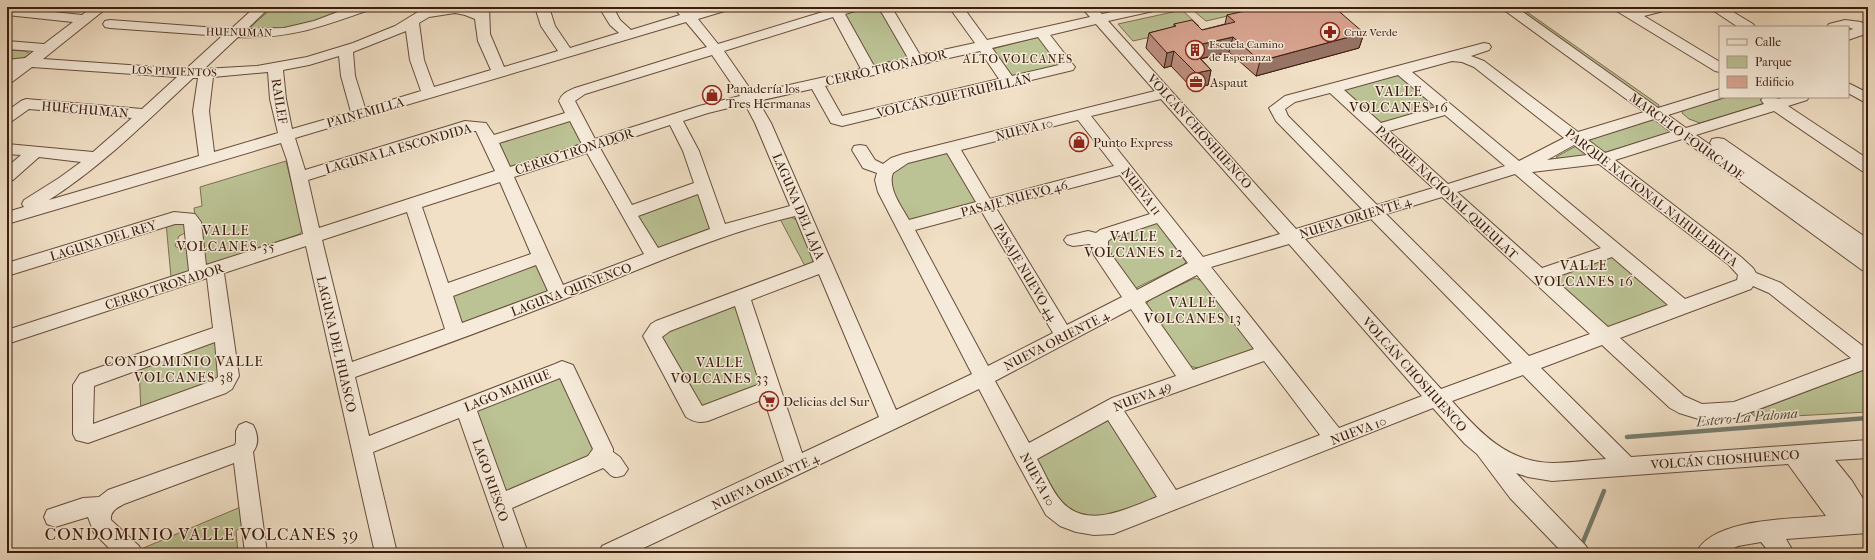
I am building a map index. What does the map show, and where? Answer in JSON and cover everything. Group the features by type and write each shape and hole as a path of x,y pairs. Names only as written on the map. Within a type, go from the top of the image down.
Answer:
{"street":[{"path":"7,78 100,7"},
{"path":"7,217 50,192 84,169 263,7"},
{"name":"HUENUMAN","path":"110,24 263,34 298,29 328,21 364,7"},
{"path":"542,7 548,27 559,44 568,53"},
{"path":"606,7 615,22 629,35"},
{"name":"PAINEMILLA","path":"7,217 629,35 685,12 723,7"},
{"path":"567,99 569,96 580,90 853,7"},
{"path":"882,7 887,11 916,60"},
{"path":"956,7 977,34 1009,82"},
{"name":"CERRO TRONADOR","path":"7,338 674,118 750,98 1041,32 1094,13 1153,7"},
{"name":"MARCELO FOURCADE","path":"1507,7 1663,111"},
{"name":"MARCELO FOURCADE","path":"1525,7 1868,265"},
{"path":"1620,7 1719,67"},
{"path":"1633,15 1662,7"},
{"path":"1715,7 1746,26"},
{"name":"LOS PIMIENTOS","path":"7,64 29,62 190,74 240,72 275,67 346,50 386,35 412,22 431,10 457,9 482,12"},
{"path":"7,11 85,19"},
{"path":"482,12 483,38 500,73"},
{"name":"LAGUNA DEL LAJA","path":"685,12 716,49 750,98 769,137 891,421"},
{"path":"837,12 869,71"},
{"name":"VOLCÁN CHOSHUENCO","path":"1094,13 1294,236 1436,399 1467,433 1484,448 1517,464 1545,471 1563,471 1868,449"},
{"path":"412,22 418,60 429,94"},
{"path":"1838,26 1849,23 1858,26 1863,30 1849,36"},
{"name":"VOLCÁN QUETRUPILLÁN","path":"816,83 836,120 838,121 1068,67 1041,32"},
{"path":"7,45 46,48"},
{"path":"1484,47 1452,57 1290,99 1277,108 1281,118 1626,466"},
{"path":"346,50 348,76 359,114"},
{"name":"PARQUE NACIONAL NAHUELBUTA","path":"1436,399 1738,288 1745,284 1747,277 1744,270 1735,261 1479,64 1464,58 1452,57"},
{"name":"RAILEF","path":"275,67 278,99 286,136"},
{"path":"1401,70 1684,308"},
{"path":"206,73 201,111 207,159"},
{"name":"PARQUE NACIONAL QUEULAT","path":"1333,88 1604,337 1677,402 1686,407 1702,412 1724,412 1745,408 1868,360"},
{"path":"1849,88 1868,99"},
{"path":"554,90 558,98 567,99"},
{"name":"NUEVA 10","path":"1166,93 903,159 891,164 882,178 883,184 904,227 1052,507 1062,516 1076,523 1099,526 1113,524 1436,399"},
{"path":"1518,168 1576,138 1719,94"},
{"path":"1518,168 1604,159 1691,132 1770,101 1794,98"},
{"path":"567,99 574,115 628,213 655,257"},
{"path":"1770,101 1868,167"},
{"name":"HUECHUMAN","path":"7,118 26,104 145,114"},
{"path":"1378,128 1448,109"},
{"path":"490,141 574,115"},
{"name":"NUEVA 11","path":"1082,115 1335,438"},
{"name":"LAGUNA LA ESCONDIDA","path":"299,177 465,126 476,118 490,141 558,294"},
{"path":"674,118 691,151 720,233"},
{"name":"MARCELO FOURCADE","path":"1691,132 1868,248"},
{"name":"LAGUNA DEL HUASCO","path":"286,136 293,152 299,177 386,553"},
{"name":"PASAJE NUEVO 44","path":"950,147 1064,336"},
{"path":"7,149 97,158"},
{"path":"860,150 869,164 886,170"},
{"path":"7,176 36,151"},
{"name":"NUEVA ORIENTE 4","path":"610,553 983,378 1211,261 1518,168"},
{"path":"84,169 77,182 78,187 84,190 104,189"},
{"name":"PASAJE NUEVO 46","path":"904,227 1124,169"},
{"path":"628,213 703,186"},
{"path":"414,204 456,333"},
{"name":"LAGUNA QUIÑENCO","path":"344,374 720,233 769,216 800,209"},
{"path":"1161,216 1110,232 1103,236 1100,240 1100,252 1189,379"},
{"name":"LAGUNA DEL REY","path":"7,270 174,218 182,217 189,218 192,222 198,275"},
{"path":"1073,240 1088,236 1100,240"},
{"path":"1538,276 1615,250"},
{"path":"443,292 541,257"},
{"path":"771,388 708,413 699,414 693,410 652,338 654,332 664,326 824,265"},
{"path":"215,269 229,376 225,383 219,387 96,432 83,434 83,385 87,380 223,332"},
{"path":"1747,277 1774,288 1868,360"},
{"path":"741,297 796,466"},
{"name":"NUEVA 49","path":"1024,456 1128,400 1267,352"},
{"name":"LAGO MAIHUE","path":"361,448 556,370 566,370 609,462 595,462 500,504"},
{"name":"LAGO RIESCO","path":"465,407 518,553"},
{"path":"1111,408 1171,501"},
{"path":"55,518 83,508 102,506 116,497 228,454 241,452 247,445 246,431"},
{"path":"1484,448 1518,491 1578,553"},
{"path":"241,452 245,457 256,553"},
{"path":"1816,452 1844,488 1867,523"},
{"path":"1793,454 1820,489 1843,524"},
{"path":"102,506 98,516 100,523 104,529 131,553"},
{"path":"1707,553 1715,546 1735,536 1766,531 1867,523"},
{"path":"1766,531 1783,553"}],"green space":[{"path":"273,7 359,7 298,27 245,32"},
{"path":"859,7 881,8 910,54 907,58 874,65 871,64 842,13"},
{"path":"1189,7 1290,7 1241,13 1206,21"},
{"path":"1512,7 1520,7 1659,105 1659,107 1656,108"},
{"path":"1182,10 1199,26 1133,41 1118,24"},
{"path":"1039,37 1064,64 1017,78 1009,76 992,49"},
{"path":"7,50 25,51 31,54 23,58 7,61"},
{"path":"1403,74 1443,108 1379,126 1340,90"},
{"path":"1724,98 1763,98 1764,100 1762,104 1700,123 1689,119 1682,113 1683,110"},
{"path":"1655,119 1672,132 1606,152 1600,151 1588,140"},
{"path":"565,120 571,121 582,141 580,144 513,167 509,166 497,146 500,142"},
{"path":"1576,146 1589,155 1560,159 1556,157"},
{"path":"948,153 979,202 913,222 904,214 900,207 894,193 890,173 905,164"},
{"path":"286,161 303,230 300,234 206,266 201,264 194,208 202,206 200,187"},
{"path":"697,191 711,228 658,248 636,214"},
{"path":"789,216 797,220 813,259 813,262 805,266 780,219"},
{"path":"184,220 189,231 179,236 175,246 180,249 190,248 190,271 171,277 166,223"},
{"path":"1157,223 1186,262 1183,265 1134,289 1106,254 1107,238"},
{"path":"1615,253 1676,305 1603,331 1548,276"},
{"path":"536,262 548,288 547,292 460,325 449,293"},
{"path":"1195,278 1205,282 1255,350 1199,368 1186,364 1146,307 1147,303 1151,299"},
{"path":"735,305 765,383 702,411 658,334"},
{"path":"216,338 224,378 141,413 139,365"},
{"path":"1868,366 1868,412 1757,418 1751,413"},
{"path":"561,373 598,453 503,495 474,407"},
{"path":"1109,418 1157,497 1153,500 1108,517 1083,518 1060,504 1035,461 1038,454"},
{"path":"243,506 245,523 236,531 238,553 147,553 141,549"}],"building":[{"path":"1263,7 1334,7 1364,33 1260,61 1233,37 1189,47 1211,70 1196,73 1174,51 1167,53 1149,33 1176,26 1174,24 1192,20 1202,30 1235,22 1227,15"}],"waterway":[{"name":"Estero La Paloma","path":"1627,437 1868,418"},
{"name":"Estero La Paloma","path":"1583,542 1604,491"}],"place":[{"name":"Cruz Verde","path":"1330,32"},
{"name":"Escuela Camino de Esperanza","path":"1195,50"},
{"name":"Aspaut","path":"1196,82"},
{"name":"Panadería los Tres Hermanas","path":"712,95"},
{"name":"Punto Express","path":"1079,142"},
{"name":"Delicias del Sur","path":"769,401"}],"district":[{"name":"ALTO VOLCANES","path":"1018,59"},
{"name":"VALLE VOLCANES 16","path":"1399,100"},
{"name":"VALLE VOLCANES 35","path":"226,238"},
{"name":"VALLE VOLCANES 12","path":"1134,244"},
{"name":"VALLE VOLCANES 16","path":"1584,274"},
{"name":"VALLE VOLCANES 13","path":"1193,310"},
{"name":"CONDOMINIO VALLE VOLCANES 38","path":"184,370"},
{"name":"VALLE VOLCANES 33","path":"720,370"},
{"name":"CONDOMINIO VALLE VOLCANES 39","path":"202,534"}]}
